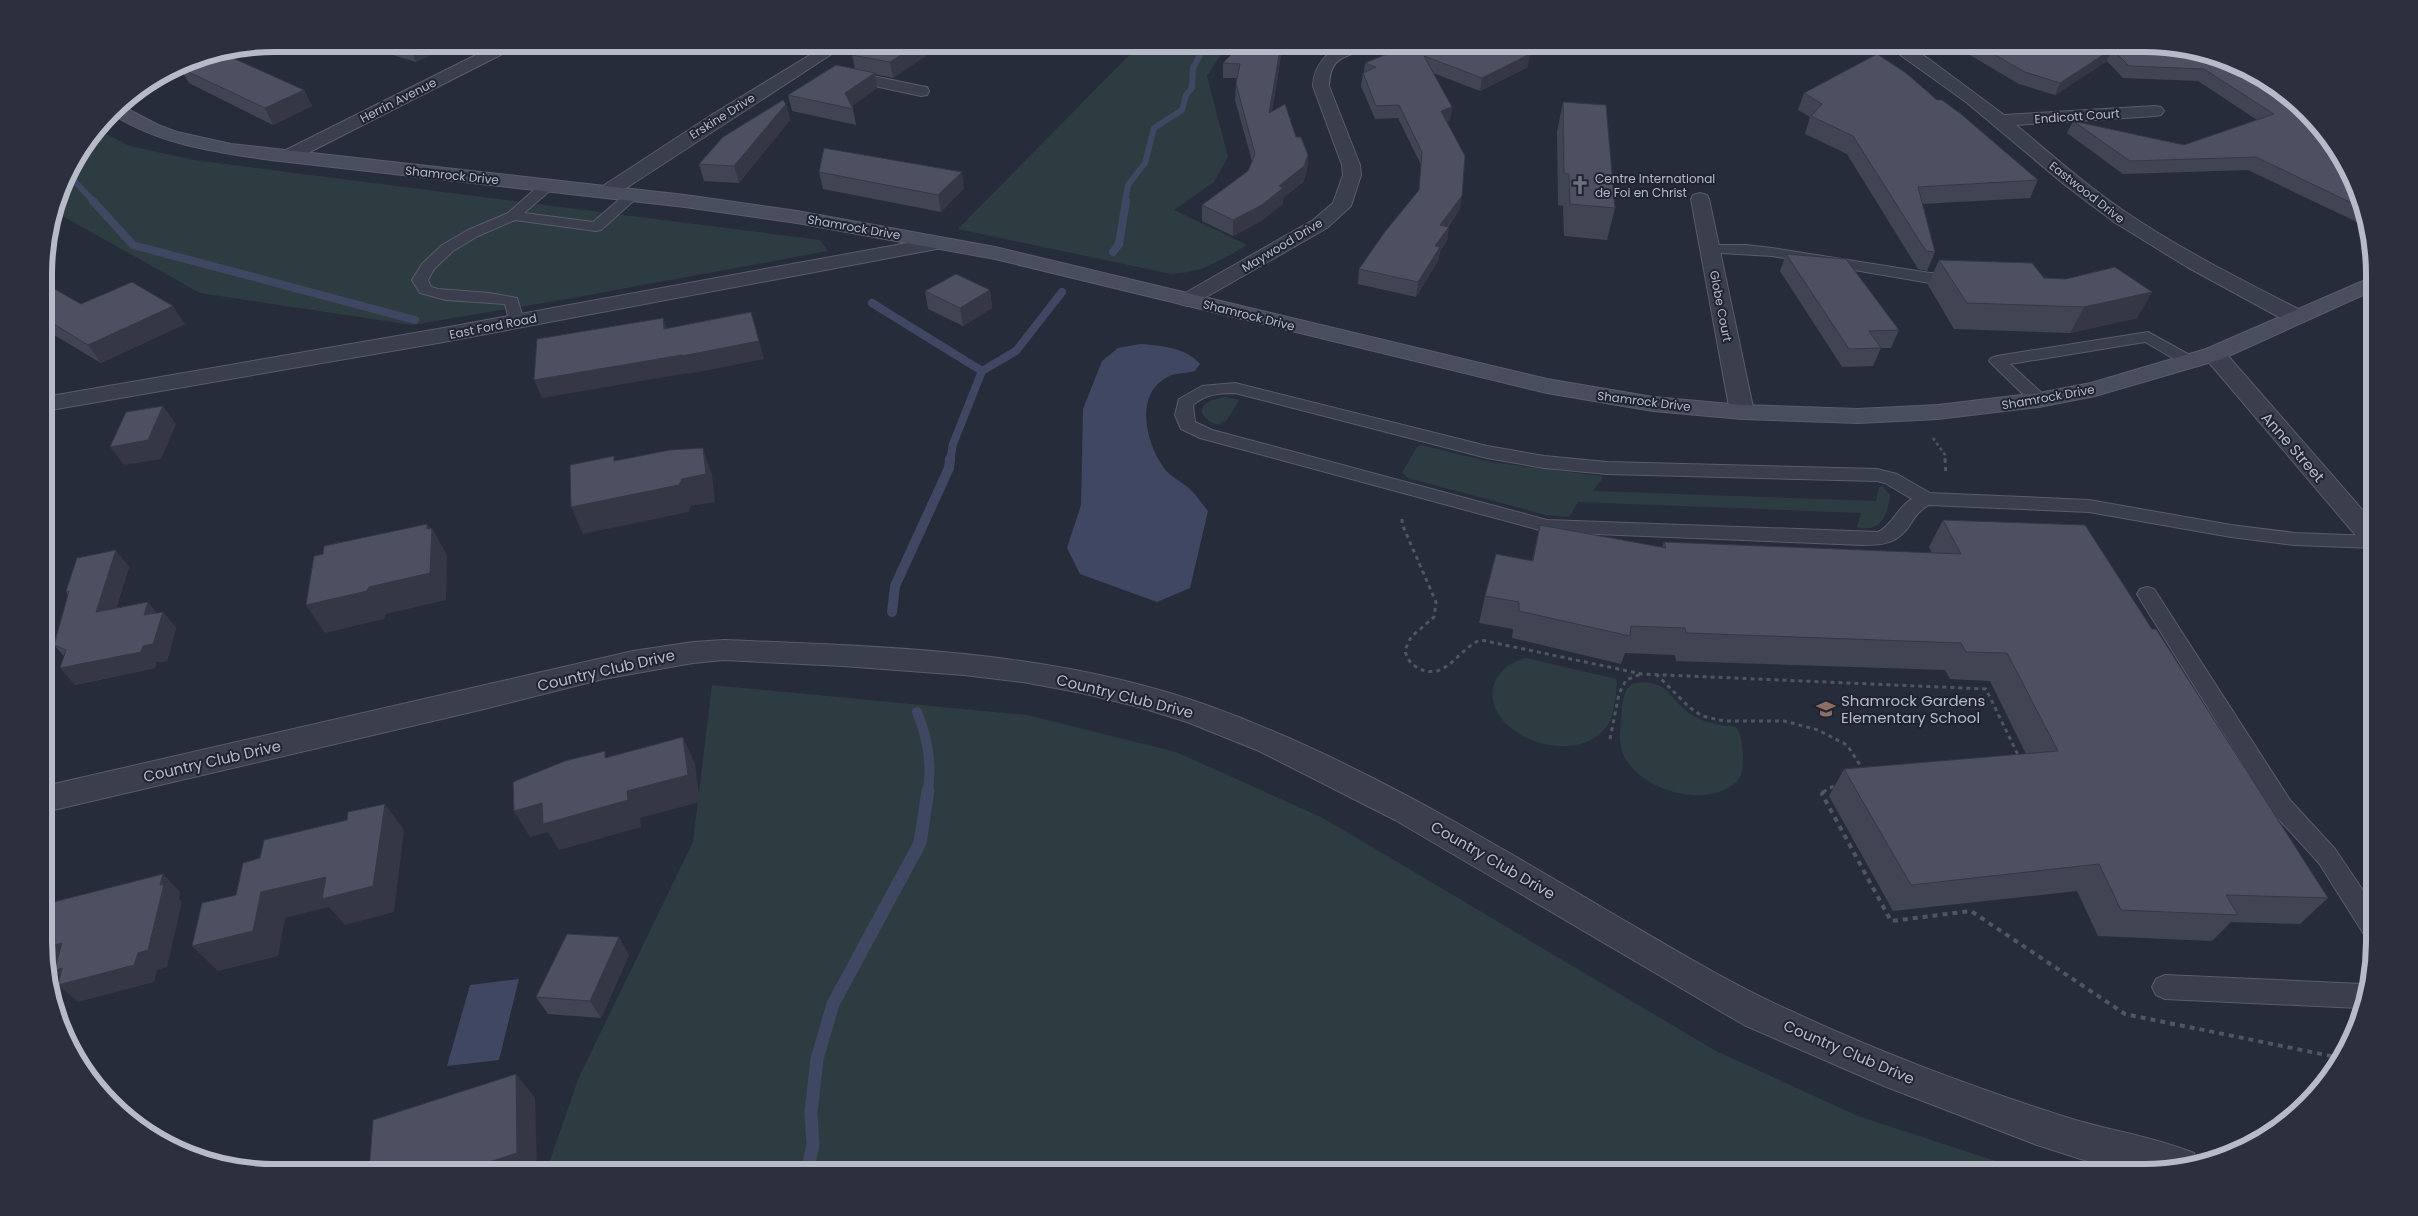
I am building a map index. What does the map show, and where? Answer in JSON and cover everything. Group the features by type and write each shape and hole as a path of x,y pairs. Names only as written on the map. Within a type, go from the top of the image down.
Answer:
{"street":[{"name":"Herrin Avenue","path":"286,157 494,52"},
{"name":"Erskine Drive","path":"607,192 719,118 827,52"},
{"name":"Maywood Drive","path":"1187,300 1320,224 1340,206 1346,196 1352,175 1351,165 1321,86 1321,78 1323,70 1331,58 1342,52"},
{"name":"Eastwood Drive","path":"1906,52 1928,65 2090,196 2130,224 2198,266 2296,317"},
{"path":"804,66 921,91"},
{"name":"Endicott Court","path":"1999,121 2155,111"},
{"name":"Shamrock Drive","path":"123,113 143,126 160,133 234,149 286,157 745,208 940,243 994,253 1560,389 1653,404 1742,412 1858,416 1938,412 2039,400 2095,389 2214,354 2366,286"},
{"name":"Globe Court","path":"1700,200 1742,412"},
{"name":"East Ford Road","path":"52,401 429,338 516,320 940,243"},
{"name":"Anne Street","path":"2214,354 2366,533"},
{"name":"Country Club Drive","path":"52,796 511,692 664,655 698,651 724,650 884,658 990,668 1087,684 1196,714 1293,752 1347,778 1458,839 1741,1005 1836,1048 2000,1114 2162,1163"}],"lane":[{"path":"516,320 512,301 500,298 440,296 425,290 420,280 426,267 457,242 513,216 548,186"},
{"path":"513,216 596,227 633,195"},
{"path":"1710,249 1746,249 1772,252 1930,278 1976,279"},
{"path":"2039,400 1997,360 2148,337 2189,361"},
{"path":"1926,499 1911,507 1895,531 1882,538 1863,539 1547,526 1206,434 1187,425 1184,415 1185,403 1196,393 1214,388 1235,388 1487,452 1544,462 1607,468 1877,475 1890,478 1926,499 2089,506 2295,539 2366,541"},
{"path":"2147,594 2282,807 2327,856 2366,916"},
{"path":"2165,987 2359,996"}],"path":[{"path":"1930,433 1944,455 1947,481"},
{"path":"1402,519 1402,524 1436,602 1434,617 1406,643 1404,650 1407,659 1420,670 1436,673 1450,666 1475,642 1480,640 1642,674 1986,688 2022,765"},
{"path":"1610,739 1619,694 1626,680 1642,674"},
{"path":"1656,674 1665,680 1689,707 1702,716 1730,721 1790,721 1847,745 1866,774 1858,778"},
{"path":"1843,782 1825,789 1822,794 1890,920 1971,911 2125,1014 2333,1056"}],"shaded area":[{"path":"1132,52 1223,52 1207,76 1228,157 1214,182 1174,210 1247,245 1220,261 1202,268 1171,274 958,229"},
{"path":"104,133 130,146 194,160 820,240 828,251 567,299 412,325 200,293 61,215 75,176"},
{"path":"1226,397 1239,400 1227,420 1217,425 1204,416 1203,407 1211,401"},
{"path":"1421,445 1491,462 1601,476 1603,478 1593,491 1876,501 1879,487 1883,487 1890,495 1882,521 1872,528 1857,527 1861,513 1578,502 1569,517 1546,515 1408,478 1402,473 1417,447"},
{"path":"1526,658 1616,679 1616,692 1611,719 1598,736 1579,744 1558,746 1536,741 1516,732 1501,718 1493,701 1497,677 1508,666"},
{"path":"1642,682 1662,687 1684,709 1702,720 1736,727 1741,737 1743,756 1742,773 1737,781 1725,789 1711,794 1695,795 1678,793 1663,788 1648,781 1635,771 1624,755 1620,741 1620,732 1625,692 1631,684"},
{"path":"712,685 1027,715 1176,752 1323,818 1716,1051 1858,1116 2005,1164 549,1164 579,1077 693,842"}],"water":[{"path":"1141,344 1173,348 1194,358 1200,364 1195,371 1172,375 1160,382 1152,392 1147,404 1148,431 1157,457 1167,471 1191,490 1208,511 1190,588 1157,602 1080,574 1067,548 1081,505 1083,409 1102,361 1118,348"},
{"path":"519,979 499,1060 447,1066 470,985"}],"building":[{"path":"857,52 906,52 890,62 852,55"},
{"path":"1234,52 1280,52 1269,113 1285,104 1296,137 1301,137 1308,155 1304,166 1279,186 1283,188 1262,205 1233,220 1202,205 1248,171 1255,154 1236,84 1240,64 1223,63"},
{"path":"1392,52 1524,52 1530,54 1482,78 1424,56 1452,107 1441,111 1465,156 1462,196 1440,225 1449,227 1435,246 1440,247 1418,282 1359,269 1384,233 1419,190 1422,152 1399,105 1376,106 1363,73 1376,67 1365,63"},
{"path":"1990,52 2107,52 2060,83 2025,72"},
{"path":"2115,52 2172,54 2201,60 2228,69 2254,82 2279,98 2320,139 2343,176 2354,204 2256,157 2130,161 2073,121 2184,145 2274,114 2204,69 2129,66"},
{"path":"1877,54 1906,73 1937,100 1942,100 1961,114 2038,180 1918,187 1935,252 1926,251 1853,136 1811,116 1822,104 1804,93"},
{"path":"231,57 304,90 265,108 186,71"},
{"path":"836,65 875,73 845,93 853,109 788,95"},
{"path":"783,100 786,104 734,166 699,164 723,137"},
{"path":"1563,102 1606,105 1615,208 1570,204 1569,174 1564,173"},
{"path":"824,148 962,172 938,195 819,172"},
{"path":"1786,254 1846,259 1899,330 1869,331 1881,348 1849,349"},
{"path":"1939,260 2032,263 2044,278 2066,279 2115,267 2152,292 2084,307 1967,303"},
{"path":"956,274 990,290 960,308 925,291"},
{"path":"132,282 173,306 88,345 52,323 52,288 81,304"},
{"path":"751,312 759,341 682,356 534,380 537,339 663,318 664,329"},
{"path":"163,406 148,440 110,447 126,412"},
{"path":"703,448 706,474 682,479 679,485 571,507 570,465 614,456 614,461 670,450"},
{"name":"Shamrock Gardens Elementary School","path":"1943,520 2085,525 2152,629 2156,629 2328,898 2226,895 2238,915 2121,910 2099,864 1911,885 1844,769 2058,751 2007,653 1966,652 1961,643 1686,633 1685,628 1631,626 1630,636 1519,611 1519,602 1485,596 1496,554 1533,561 1540,525 1666,548 1664,542 1961,554"},
{"path":"427,524 427,529 432,528 430,573 369,587 367,591 306,605 314,556 323,554 324,546"},
{"path":"116,550 96,612 148,602 144,615 163,612 153,644 143,646 141,652 60,668 66,650 54,645 69,591 66,591 77,558"},
{"path":"683,737 688,775 627,791 628,800 543,824 542,803 514,811 513,782 565,761 605,751 605,758"},
{"path":"385,804 373,886 322,899 326,877 261,892 253,931 192,946 202,903 236,895 243,863 260,858 264,840 347,820 348,812"},
{"path":"163,874 160,885 164,884 148,950 138,953 134,965 58,985 62,968 54,971 62,943 52,945 52,902"},
{"path":"567,934 619,937 590,1001 536,997"},
{"path":"516,1074 517,1153 483,1164 370,1164 373,1120"}],"waterway":[{"path":"1125,202 1128,185 1145,163 1154,128 1182,110 1186,95 1192,88 1193,68 1202,52"},
{"path":"73,180 94,202"},
{"path":"93,201 133,245 415,320"},
{"path":"1113,252 1119,244 1126,201"},
{"path":"982,371 1016,351 1062,292"},
{"path":"872,303 982,371"},
{"path":"950,461 953,444 982,371"},
{"path":"892,612 895,586 949,468 950,459"},
{"path":"917,712 928,752 930,772 928,792"},
{"path":"809,1164 813,1145 811,1112 817,1059 833,1004 920,843 928,791"}],"place":[{"name":"Centre International de Foi en Christ","path":"1580,185"},
{"name":"Shamrock Gardens Elementary School","path":"1826,709"}]}
